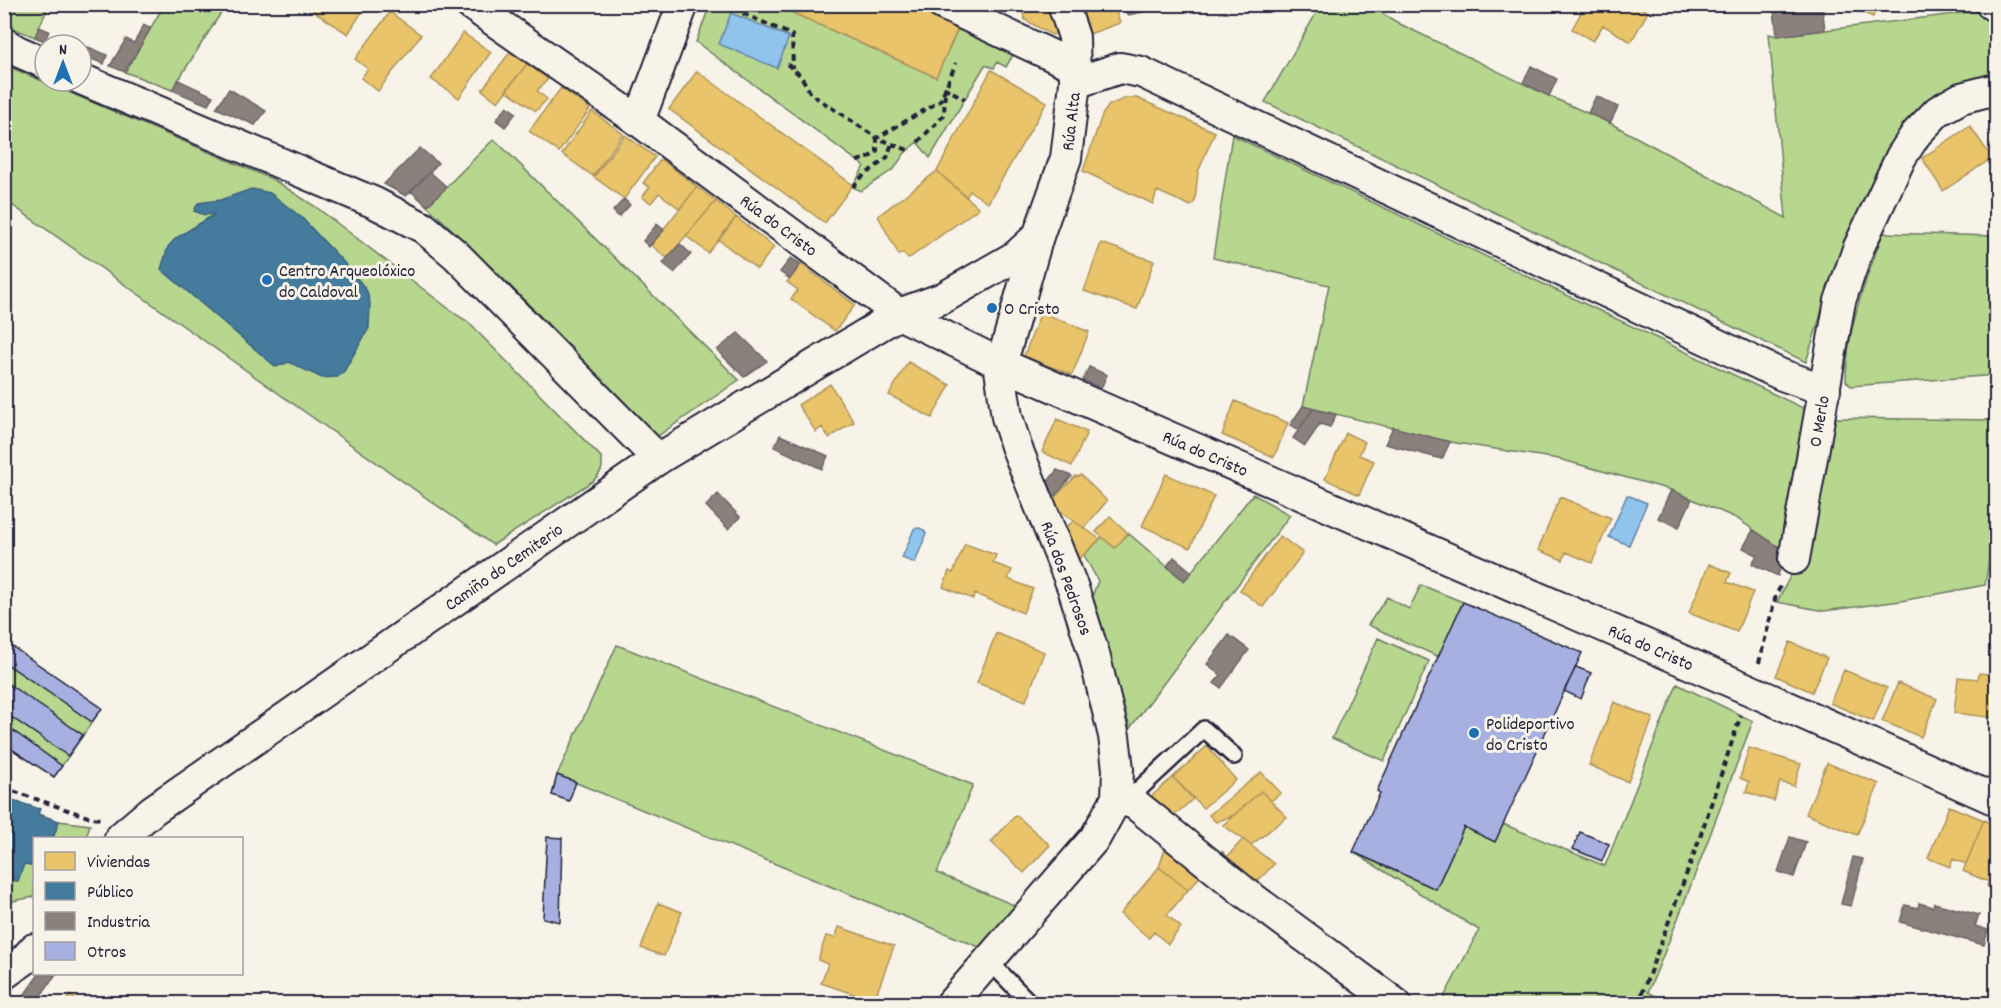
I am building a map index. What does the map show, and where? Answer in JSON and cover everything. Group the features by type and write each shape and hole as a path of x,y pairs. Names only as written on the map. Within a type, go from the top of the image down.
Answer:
{"street":[{"name":"Rúa do Cristo","path":"470,4 639,121 899,314 999,363 1750,690 1996,800"},
{"path":"639,121 683,4"},
{"path":"942,4 1074,74 1120,68 1141,72 1782,375 1826,390"},
{"name":"Rúa Alta","path":"999,363 1006,348 1038,236 1066,158 1074,74 1074,37 1063,4"},
{"path":"1991,4 1996,7"},
{"path":"4,43 33,58"},
{"path":"93,84 342,189 424,228 456,255 658,459"},
{"name":"O Merlo","path":"1794,559 1826,390 1840,301 1858,249 1901,157 1916,134 1938,111 1961,98 1996,89"},
{"name":"Rúa Alta","path":"899,314 943,298 1016,256 1038,236"},
{"name":"Camiño do Cemiterio","path":"113,829 153,810 658,459 899,314"},
{"name":"Rúa dos Pedrosos","path":"951,1004 1095,838 1117,798 1119,769 1114,736 1094,654 1073,588 1016,446 1007,417 999,363"},
{"path":"1117,798 1135,804 1243,891 1396,1004"},
{"path":"4,974 24,960 33,950"}],"lane":[{"path":"1117,798 1135,794 1204,729 1234,756"},
{"path":"989,960 1031,1004"}],"path":[{"path":"738,4 744,14 792,35 793,68"},
{"path":"877,138 940,101 956,63"},
{"path":"788,64 801,76 811,94 877,138 908,150"},
{"path":"945,88 965,99"},
{"path":"918,142 944,115 945,88"},
{"path":"857,160 868,158 877,152 877,138"},
{"path":"853,187 858,180 887,158 892,143"},
{"path":"1638,1004 1756,678 1776,595 1794,559"},
{"path":"4,788 91,818 113,829"}],"green space":[{"path":"773,4 936,77 959,26 1013,55 1006,67 997,62 994,68 985,65 930,158 917,142 904,154 894,169 861,191 853,187 864,166 696,42 710,5"},
{"path":"4,5 49,5 37,33 33,33 33,36 5,25"},
{"path":"164,5 226,5 172,90 125,72"},
{"path":"1321,5 1368,5 1400,24 1610,123 1786,218 1769,34 1777,36 1979,11 1996,20 1996,74 1945,88 1895,138 1843,244 1806,362 1265,102"},
{"path":"5,65 33,77 33,93 70,93 274,180 316,207 467,321 601,457 601,470 593,481 493,545 5,200"},
{"path":"1232,135 1807,410 1785,551 1736,518 1671,490 1559,459 1450,442 1303,406 1329,285 1213,258"},
{"path":"494,139 739,380 655,438 544,319 427,206"},
{"path":"1883,233 1996,236 1996,375 1851,386 1846,381 1853,324"},
{"path":"1830,418 1996,420 1996,516 1985,585 1901,601 1824,611 1777,602 1811,536"},
{"path":"1253,494 1290,515 1130,728 1091,599 1098,581 1084,555 1102,537 1115,548 1128,533 1184,581"},
{"path":"1421,585 1463,602 1439,657 1368,625 1387,597 1409,609"},
{"path":"1378,638 1429,661 1384,761 1332,738"},
{"path":"4,641 102,708 54,777 5,744"},
{"path":"617,645 973,785 937,873 1021,908 984,949 557,775"},
{"path":"1677,684 1753,721 1648,992 1660,998 1658,1003 1441,1003 1479,930 1353,852 1436,889 1464,827 1495,841 1503,824 1605,866"},
{"path":"59,821 90,825 86,837 53,837"},
{"path":"24,864 33,867 33,897 13,901 5,898 4,877 17,881"}],"water":[{"path":"731,13 789,37 777,68 719,44"},
{"path":"1627,495 1647,503 1629,545 1609,537"},
{"path":"919,528 926,534 915,563 902,558 914,529"}],"building: Viviendas":[{"path":"317,4 367,4 348,34 313,11"},
{"path":"773,4 911,4 959,26 936,77"},
{"path":"1020,4 1051,4 1062,32 1052,35 1025,20"},
{"path":"1082,4 1114,4 1120,23 1081,37 1071,9"},
{"path":"1586,4 1635,4 1648,12 1631,42 1603,25 1593,41 1572,29"},
{"path":"1843,4 1877,4 1873,17"},
{"path":"390,12 421,35 378,91 361,78 368,69 355,59"},
{"path":"463,33 491,52 459,98 431,79"},
{"path":"510,52 527,64 498,102 482,90"},
{"path":"527,64 548,79 537,91 547,99 536,111 506,90"},
{"path":"991,70 1047,102 988,203 970,191 966,197 937,171"},
{"path":"697,71 853,185 825,223 669,109"},
{"path":"561,88 590,109 559,152 529,131"},
{"path":"1126,98 1137,98 1215,132 1198,172 1195,201 1191,206 1157,191 1153,204 1083,171 1102,115 1109,105"},
{"path":"592,111 623,134 593,176 562,154"},
{"path":"1970,126 1992,158 1943,191 1922,158"},
{"path":"625,135 655,157 624,199 594,177"},
{"path":"661,159 697,187 680,209 659,193 651,203 642,197 650,187 643,183"},
{"path":"937,171 979,208 908,259 903,253 899,255 878,216"},
{"path":"697,187 716,201 667,258 651,245"},
{"path":"716,201 736,217 708,253 686,236"},
{"path":"736,217 774,247 757,269 719,240"},
{"path":"1101,243 1154,261 1137,309 1084,291"},
{"path":"801,264 855,305 835,331 791,299 798,290 787,282"},
{"path":"1041,312 1089,332 1072,375 1024,356"},
{"path":"908,362 950,385 932,418 889,395"},
{"path":"830,384 854,422 829,438 822,427 816,432 798,405"},
{"path":"1235,401 1288,423 1274,457 1222,435"},
{"path":"1057,419 1087,432 1072,466 1042,452"},
{"path":"1346,433 1365,442 1359,455 1374,461 1359,495 1325,479"},
{"path":"1166,474 1214,496 1190,548 1142,526"},
{"path":"1081,475 1107,501 1084,528 1049,503 1076,476"},
{"path":"1560,497 1611,518 1592,563 1566,552 1563,560 1538,550"},
{"path":"1110,516 1128,533 1115,548 1096,532"},
{"path":"1074,521 1100,539 1077,561 1061,531"},
{"path":"1280,536 1303,553 1263,607 1240,590"},
{"path":"965,544 996,555 993,563 1012,570 1008,579 1033,589 1023,613 975,594 973,599 943,587 949,571 953,573"},
{"path":"1709,564 1731,573 1727,582 1753,592 1737,632 1689,613"},
{"path":"996,633 1044,652 1026,701 977,683"},
{"path":"1790,642 1827,658 1812,692 1776,676"},
{"path":"1844,670 1887,688 1873,721 1830,703"},
{"path":"1979,673 1996,675 1996,718 1954,713 1958,677 1978,679"},
{"path":"1898,683 1937,699 1921,737 1882,721"},
{"path":"1614,702 1653,718 1628,782 1589,765"},
{"path":"1207,746 1236,780 1203,808 1173,777"},
{"path":"1749,748 1801,764 1794,786 1780,782 1774,801 1746,792 1749,782 1740,778"},
{"path":"1827,763 1879,784 1857,835 1806,814"},
{"path":"1261,772 1281,793 1271,801 1261,791 1234,815 1216,822 1209,815"},
{"path":"1173,777 1193,799 1166,823 1146,801"},
{"path":"1261,791 1287,817 1251,845 1223,825"},
{"path":"1949,806 1984,820 1966,864 1953,859 1950,867 1928,858"},
{"path":"1016,815 1050,845 1024,873 991,842"},
{"path":"1984,820 1996,825 1996,890 1987,886 1989,882 1963,871"},
{"path":"1243,839 1274,864 1250,889 1216,857 1222,851 1227,857"},
{"path":"1168,840 1205,871 1188,890 1159,867"},
{"path":"1159,867 1188,890 1167,915 1181,927 1168,944 1154,932 1149,938 1120,914"},
{"path":"658,903 682,912 664,956 641,948"},
{"path":"839,927 894,946 874,1001 821,983 828,964 818,960 826,936 835,938"},
{"path":"978,994 988,1004 970,1004"},
{"path":"70,995 82,1004 64,1004"}],"building: Público":[{"name":"Centro Arqueolóxico do Caldoval","path":"252,189 270,193 301,217 350,269 367,291 370,303 369,328 343,373 337,377 322,378 289,362 276,367 161,269 168,247 176,238 215,214 205,215 194,211 198,203 220,200"},
{"path":"11,800 40,809 38,814 59,821 53,837 33,837 33,867 24,864 18,881 4,877 4,815"}],"building: Industria":[{"path":"1125,4 1142,4 1143,12 1127,15"},
{"path":"1822,5 1825,30 1777,36 1774,11"},
{"path":"144,25 151,28 125,72 110,66 126,39 134,43"},
{"path":"39,27 49,31 48,33 37,33"},
{"path":"93,49 107,55 104,64 93,60"},
{"path":"1531,66 1557,79 1549,96 1523,83"},
{"path":"178,80 213,96 208,105 172,90"},
{"path":"229,89 266,111 255,125 216,108"},
{"path":"1596,96 1618,107 1610,123 1588,113"},
{"path":"507,106 516,113 505,127 496,120"},
{"path":"420,148 438,163 406,196 384,184"},
{"path":"430,172 447,187 427,206 411,191"},
{"path":"624,199 630,205 619,217 613,211"},
{"path":"657,224 664,230 649,247 643,241"},
{"path":"680,244 691,254 674,273 663,263"},
{"path":"791,258 801,264 790,279 780,272"},
{"path":"738,333 767,361 744,377 717,350"},
{"path":"1089,367 1107,375 1101,388 1083,380"},
{"path":"1303,406 1313,409 1299,430 1290,425"},
{"path":"1313,409 1336,415 1330,427 1320,424 1305,446 1293,438"},
{"path":"1393,427 1450,442 1442,459 1385,444"},
{"path":"780,435 828,456 822,469 774,447"},
{"path":"1057,470 1072,476 1049,503 1042,489"},
{"path":"1671,490 1692,499 1679,527 1658,518"},
{"path":"718,494 740,517 728,529 706,506"},
{"path":"1753,530 1785,551 1778,576 1752,564 1757,555 1743,548"},
{"path":"1174,557 1192,572 1184,581 1167,566"},
{"path":"1229,635 1249,650 1221,688 1214,683 1221,675 1207,664"},
{"path":"1790,837 1806,842 1794,877 1778,872"},
{"path":"1853,857 1863,859 1851,906 1841,904"},
{"path":"1919,903 1933,907 1934,903 1979,915 1975,926 1988,930 1984,945 1900,922 1905,905 1918,908"},
{"path":"38,975 55,975 35,1004 18,1004"}],"building: Otros":[{"name":"Polideportivo do Cristo","path":"1463,602 1582,653 1495,842 1464,827 1436,889 1353,852 1380,793 1377,791"},
{"path":"4,641 102,708 92,722 4,662"},
{"path":"1576,667 1591,673 1581,699 1564,691"},
{"path":"4,681 83,735 68,756 4,712"},
{"path":"4,724 62,766 54,777 4,744"},
{"path":"557,775 576,782 569,801 552,795"},
{"path":"1580,832 1609,844 1602,861 1573,849"},
{"path":"547,837 562,838 560,922 543,918"}],"place":[{"name":"Centro Arqueolóxico do Caldoval","path":"267,280"},
{"name":"O Cristo","path":"992,308"},
{"name":"Polideportivo do Cristo","path":"1474,733"}]}
